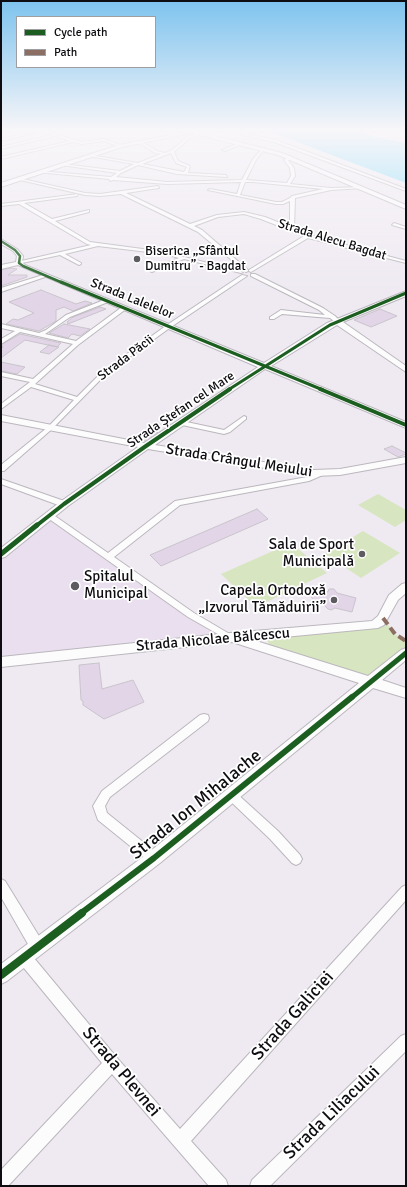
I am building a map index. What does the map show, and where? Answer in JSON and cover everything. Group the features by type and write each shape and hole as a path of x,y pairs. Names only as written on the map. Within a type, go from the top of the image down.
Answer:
{"street":[{"path":"42,184 85,194"},
{"path":"1,205 85,194 122,193 167,184"},
{"path":"238,196 242,184"},
{"path":"291,184 331,189"},
{"path":"353,184 406,207"},
{"path":"391,184 406,190"},
{"path":"210,190 279,203 292,199 298,194 331,189 361,188"},
{"path":"122,193 205,234 247,273"},
{"path":"292,199 292,230"},
{"path":"19,202 87,243 151,251 247,273 321,309 406,370"},
{"path":"51,221 88,211"},
{"name":"Strada Alecu Bagdat","path":"190,226 210,218 239,213 263,218 308,236 406,262"},
{"path":"394,224 406,228"},
{"name":"Strada Păcii","path":"1,469 50,428 104,373 169,326 247,273 308,236"},
{"path":"1,240 20,256 19,263"},
{"path":"1,266 97,245"},
{"path":"60,253 79,264"},
{"path":"152,271 183,258"},
{"name":"Strada Lalelelor","path":"19,263 45,276 267,366 406,425"},
{"path":"1,290 45,276"},
{"name":"Strada Ștefan cel Mare","path":"1,554 64,504 146,446 336,319 406,293"},
{"path":"38,335 46,332 73,313 106,301"},
{"path":"1,407 33,383 78,343 124,308"},
{"path":"272,318 281,312 301,316 336,319"},
{"path":"1,326 18,331 78,343"},
{"path":"1,342 18,331"},
{"path":"1,374 33,383 78,399"},
{"name":"Strada Crângul Meiului","path":"1,418 146,446 321,474 406,460"},
{"path":"182,423 224,432 228,431 244,418"},
{"path":"108,558 178,503 309,479 321,474"},
{"path":"1,481 64,504"},
{"path":"49,516 197,619 230,638 406,693"},
{"name":"Strada Nicolae Bălcescu","path":"1,662 374,624 383,618 393,598 406,587"},
{"name":"Strada Ion Mihalache","path":"1,975 154,858 406,654"},
{"path":"154,858 102,816 99,806 106,794 204,718"},
{"path":"231,795 274,835 296,859"},
{"path":"1,885 37,946"},
{"name":"Strada Galiciei","path":"180,1141 406,891"},
{"name":"Strada Plevnei","path":"24,957 112,1063 220,1186"},
{"name":"Strada Liliacului","path":"258,1186 406,1041"},
{"path":"1,1182 112,1063"}],"shaded area":[{"name":"Spitalul Municipal","path":"49,516 230,638 1,662 1,552"}],"green space":[{"path":"378,494 406,510 406,520 395,527 358,505"},
{"name":"Sala de Sport Municipală","path":"363,531 400,553 361,578 325,554"},
{"path":"291,543 327,573 256,607 221,574"},
{"path":"383,618 395,634 406,641 406,653 370,682 271,651 266,635 374,625"}],"building":[{"path":"11,268 17,269 8,275 27,275 27,277 1,286 1,270"},
{"path":"41,290 76,304 85,301 92,303 73,311 64,307 56,310 56,321 39,331 6,324 13,319 18,320 34,313 9,302"},
{"path":"100,307 106,309 68,324 67,322 73,317"},
{"path":"380,309 397,316 371,327 354,320"},
{"path":"64,324 90,329 80,336 72,334 68,338 49,333"},
{"path":"20,334 61,343 57,347 25,340 1,358 1,349 3,347 1,345"},
{"path":"49,345 59,347 49,354 40,352"},
{"path":"1,362 25,367 17,374 1,371"},
{"path":"146,430 158,432 144,441 134,440"},
{"path":"392,446 406,454 398,457 384,449"},
{"path":"257,509 268,519 161,566 150,555"},
{"name":"Capela Ortodoxă „Izvorul Tămăduirii”","path":"320,589 328,592 329,589 334,589 337,593 356,598 352,612 335,608 331,610 324,605 312,602 313,600 310,594"},
{"path":"99,663 102,689 133,680 144,702 104,719 83,705 83,701 81,700 79,665"}],"marked path":[{"path":"383,618 395,634 406,641"}],"cycle path":[{"path":"1,241 15,250 20,256 19,263 23,266 406,425"},
{"path":"1,554 64,504 146,446 257,371 330,325 406,293"},
{"path":"1,975 154,858 406,653"}],"place":[{"name":"Biserica „Sfântul Dumitru” - Bagdat","path":"137,259"},
{"name":"Sala de Sport Municipală","path":"362,554"},
{"name":"Spitalul Municipal","path":"75,586"},
{"name":"Capela Ortodoxă „Izvorul Tămăduirii”","path":"334,600"}]}
